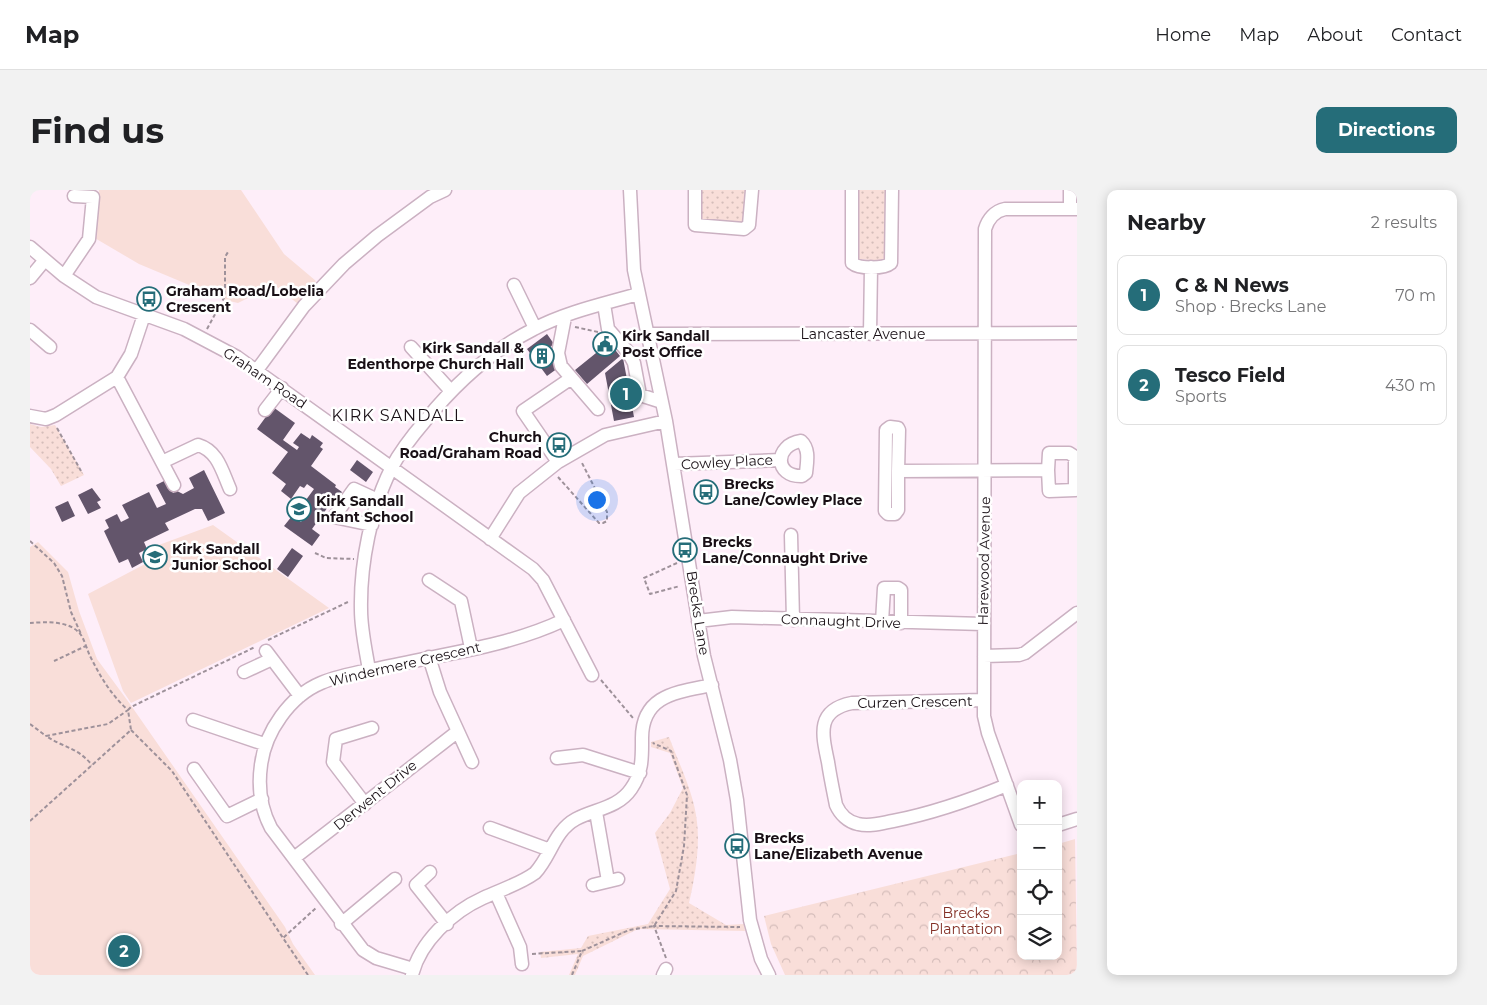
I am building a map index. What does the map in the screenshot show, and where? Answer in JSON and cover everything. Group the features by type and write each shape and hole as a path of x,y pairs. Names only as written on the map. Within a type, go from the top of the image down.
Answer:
{"street":[{"path":"256,370 304,306 344,264 409,212 430,197 445,190"},
{"name":"Brecks Lane","path":"630,190 631,243 638,294 647,328 674,464 704,656 737,800 752,927 761,959 768,975"},
{"path":"695,190 695,225 744,229 749,225 752,190"},
{"path":"852,190 852,263 855,266 871,267 884,266 891,263 892,190"},
{"path":"1070,190 1074,209"},
{"path":"64,276 89,239 93,197 74,196"},
{"name":"Harewood Avenue","path":"1017,814 985,726 983,624 987,223 998,211 1005,209 1074,209"},
{"name":"Graham Road","path":"30,247 44,261 96,297 184,329 256,370 533,569 543,580 592,675"},
{"path":"30,278 44,261"},
{"path":"870,334 871,267"},
{"path":"514,285 535,328"},
{"path":"369,670 361,612 364,558 372,525 392,467 411,438 450,390 481,362 535,328 564,321 604,304 638,294"},
{"path":"604,304 608,329 634,363 640,395 662,402"},
{"path":"30,416 46,419 117,378 131,354 144,315"},
{"path":"564,321 558,358 561,366 570,379 598,409"},
{"name":"Lancaster Avenue","path":"647,328 870,334 1077,333"},
{"path":"30,330 50,347"},
{"path":"411,347 450,390"},
{"path":"117,378 174,485"},
{"path":"554,465 523,412 570,379"},
{"path":"265,410 282,388"},
{"path":"490,539 519,493 554,465 605,435 666,421"},
{"path":"890,427 898,428 899,430 898,471 898,510 895,514 888,514 885,511 886,430 890,427"},
{"path":"162,462 198,445 208,448 215,456 230,489"},
{"name":"Cowley Place","path":"674,464 781,460"},
{"path":"898,471 1048,470"},
{"path":"372,525 334,517 354,489 380,500"},
{"path":"791,535 793,620"},
{"path":"429,580 460,600 471,648"},
{"path":"882,622 884,588 898,588 901,590 901,623"},
{"path":"984,656 1019,655 1025,653 1076,615"},
{"name":"Connaught Drive","path":"698,621 732,617 983,624"},
{"name":"Windermere Crescent","path":"413,972 363,950 341,924 266,820 259,780 264,744 290,706 300,696 321,683 369,670 513,640 564,620"},
{"path":"244,672 264,650 300,696"},
{"path":"429,657 440,692 472,762"},
{"path":"413,972 423,947 466,908 535,873 558,835 567,826 575,820 613,805 631,790 640,773 643,761 643,730 650,710 665,696 712,685"},
{"name":"Curzen Crescent","path":"984,700 852,703 837,707 827,717 822,735 836,805 839,811 850,821 866,826 937,812 1006,785"},
{"path":"193,720 264,744"},
{"path":"365,804 333,762 336,739 372,728"},
{"name":"Derwent Drive","path":"294,858 457,732"},
{"path":"557,758 583,755 640,773"},
{"path":"194,769 227,816 262,799"},
{"path":"592,885 613,880 596,812"},
{"path":"1062,823 1077,819"},
{"path":"490,828 550,850"},
{"path":"430,872 416,885 428,908 447,924"},
{"path":"341,924 395,879"},
{"path":"496,893 522,959"}],"path":[{"path":"203,339 226,296 225,257 228,252"},
{"path":"564,321 616,338 647,328"},
{"path":"50,417 81,471"},
{"path":"554,465 599,523 603,524 608,521 608,512 576,451"},
{"path":"30,541 54,563 62,576 71,612 86,646 109,689 128,710 131,730 172,772 308,975"},
{"path":"315,553 335,559 364,558"},
{"path":"688,558 644,578 650,594 692,582"},
{"path":"46,736 108,724 131,706 264,650 361,596"},
{"path":"30,623 48,621 64,624 81,634"},
{"path":"54,662 86,646"},
{"path":"592,675 600,679 654,744 671,751 687,795 684,846 676,892 654,926"},
{"path":"30,724 58,744 75,748 92,765"},
{"path":"30,821 131,730"},
{"path":"283,938 324,900"},
{"path":"654,926 667,961 665,972"},
{"path":"522,959 582,952 628,930 654,926 752,927"},
{"path":"572,975 582,952"}],"green space":[{"path":"99,190 241,190 284,254 316,281 298,304 277,287 262,291 238,303 225,300 139,264 93,237"},
{"path":"701,190 748,190 746,219 741,224 705,222 699,215"},
{"path":"856,190 888,190 885,260 883,261 858,259"},
{"path":"30,424 41,427 55,425 84,475 61,486 51,469 30,447"},
{"path":"213,525 329,608 131,703 123,691 88,594 147,563 148,549"},
{"path":"38,542 68,572 79,611 97,659 285,927 293,944 315,975 30,975 30,547"},
{"path":"669,737 689,789 697,822 698,842 689,903 726,925 744,924 745,931 638,929 583,956 575,975 569,975 578,954 541,958 540,952 581,948 588,936 648,924 670,889 655,833 670,813 683,788 670,753 651,747 651,742"},
{"name":"Brecks Plantation","path":"1075,839 1077,975 785,975 771,944 764,916 1017,854 1017,960 1062,960 1062,843"}],"building":[{"name":"Kirk Sandall & Edenthorpe Church Hall","path":"547,334 554,344 549,348 554,355 550,357 558,368 547,376 527,349"},
{"path":"605,337 620,356 587,384 575,370 601,349 597,343"},
{"path":"623,358 634,417 614,421 605,373"},
{"path":"273,407 295,423 283,440 297,450 299,447 293,443 301,433 310,439 312,435 323,443 320,447 323,449 311,466 336,485 335,487 342,492 335,501 333,500 312,529 320,535 312,546 284,526 292,516 301,522 310,509 303,504 314,489 307,484 304,488 300,486 291,499 281,491 286,484 272,473 288,452 257,429"},
{"path":"357,460 373,472 366,482 350,470"},
{"path":"204,470 225,513 208,521 202,509 195,509 165,523 169,530 144,542 147,549 139,553 143,562 132,568 128,559 119,563 104,531 109,528 105,520 117,514 121,522 129,518 122,505 149,492 157,508 166,504 156,485 166,480 173,493 177,491 183,494 194,488 189,478"},
{"path":"92,488 101,500 97,502 101,508 88,514 78,495"},
{"path":"68,501 75,516 62,522 55,507"},
{"path":"292,548 303,556 288,577 277,569"}],"place":[{"name":"Graham Road/Lobelia Crescent","path":"149,299"},
{"name":"Kirk Sandall Post Office","path":"605,344"},
{"name":"Kirk Sandall & Edenthorpe Church Hall","path":"542,356"},
{"name":"C & N News","path":"626,394"},
{"name":"Church Road/Graham Road","path":"559,445"},
{"name":"Brecks Lane/Cowley Place","path":"706,492"},
{"name":"Kirk Sandall Infant School","path":"299,509"},
{"name":"Brecks Lane/Connaught Drive","path":"685,550"},
{"name":"Kirk Sandall Junior School","path":"155,557"},
{"name":"Brecks Lane/Elizabeth Avenue","path":"737,846"},
{"name":"Tesco Field","path":"124,951"}],"district":[{"name":"KIRK SANDALL","path":"398,415"}]}
